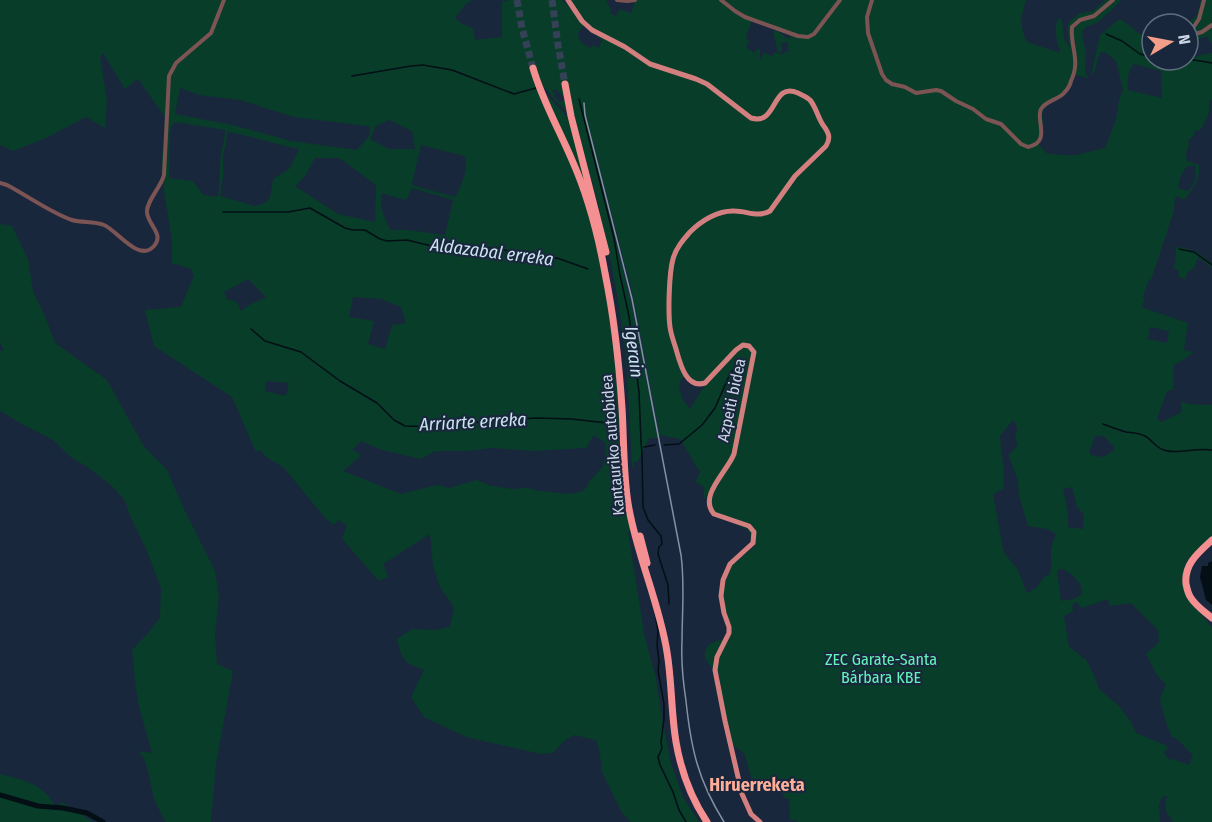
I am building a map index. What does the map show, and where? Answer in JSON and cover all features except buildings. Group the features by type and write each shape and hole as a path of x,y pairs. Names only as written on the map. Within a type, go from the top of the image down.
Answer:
{"highway":[{"name":"Kantauriko autobidea","path":"533,68 578,175 597,233 617,349 630,512 638,551 657,608 665,642 675,735 682,768 692,794 707,822"},
{"name":"Kantauriko autobidea","path":"565,84 601,229 614,295 623,366 630,476 636,520 670,641 683,754 690,779 713,822"},
{"path":"1212,540 1193,557 1186,577 1190,597 1212,618"}],"main road":[{"name":"Azpeiti bidea","path":"566,0 584,24 594,31 626,47 650,64 709,85 752,118 766,117 776,100 784,93 792,91 800,94 810,101 829,135 827,145 795,176 769,211 757,215 727,211 706,220 680,245 674,256 671,270 671,330 681,364 689,379 698,384 705,382 742,346 749,346 754,352 734,452 712,490 709,504 714,514 749,526 754,532 753,543 730,564 723,580 721,596 729,633 717,657 715,669 724,721 742,794 751,814 760,822"}],"street":[{"path":"0,183 68,218 104,225 137,250 146,251 153,247 157,234 147,211 164,175 170,74 176,63 211,33 224,0"},
{"path":"617,0 627,2 634,0"},
{"path":"721,0 745,17 806,37 815,33 840,0"},
{"path":"872,0 867,17 868,33 886,81 916,93 941,91 972,108 986,119 1001,124 1021,144 1029,147 1035,145 1040,139 1041,109 1049,101 1064,94 1075,73 1072,27 1080,20 1094,16 1113,0"},
{"path":"1204,0 1199,20 1192,30 1198,34 1212,25"}],"shaded area":[{"path":"583,103 585,103 586,115 637,314 660,435 658,438 632,307"},
{"path":"1212,561 1212,605 1206,600 1200,577 1202,566 1208,566 1208,563"}],"green space":[{"name":"ZEC Garate-Santa Bárbara KBE","path":"0,0 472,0 455,18 462,24 473,28 475,40 502,37 502,0 504,2 509,0 562,0 574,12 570,0 606,0 611,10 610,13 616,16 620,9 631,13 635,0 1026,0 1022,21 1027,42 1060,53 1056,32 1058,19 1062,21 1064,39 1070,48 1067,28 1069,22 1080,13 1093,11 1105,0 1122,0 1098,22 1083,30 1086,52 1085,71 1088,78 1076,75 1065,95 1048,104 1042,112 1044,131 1039,144 1046,153 1065,155 1076,155 1105,148 1116,119 1123,89 1116,61 1105,52 1101,52 1091,76 1100,35 1118,20 1122,20 1140,34 1140,66 1134,64 1129,73 1128,90 1162,98 1161,72 1200,72 1200,55 1212,53 1212,100 1209,100 1208,116 1204,125 1199,131 1194,132 1195,134 1188,141 1186,153 1187,161 1199,165 1197,180 1184,200 1176,196 1174,211 1142,305 1144,308 1188,323 1184,350 1194,352 1174,365 1173,390 1167,391 1157,419 1161,422 1182,412 1181,401 1189,404 1212,405 1212,537 1188,559 1183,575 1196,607 1212,628 1212,822 1173,822 1166,811 1165,800 1168,797 1166,796 1162,797 1159,805 1160,822 797,822 790,820 789,798 786,799 771,778 754,787 744,753 731,744 719,673 709,665 705,653 711,644 728,638 723,588 732,565 755,546 748,530 713,512 709,492 704,499 704,487 695,482 701,471 680,439 660,435 633,296 585,104 583,103 585,117 632,307 658,438 649,438 632,468 627,369 619,307 599,208 571,103 555,89 552,92 556,93 554,96 560,102 563,100 565,102 568,113 540,81 594,232 613,345 631,530 628,531 644,633 656,679 671,763 683,797 699,822 631,822 622,813 602,772 596,740 574,735 564,741 553,753 541,754 466,737 424,717 411,697 424,670 405,660 397,639 412,629 433,630 450,627 454,608 439,585 433,565 430,534 383,564 388,577 379,581 342,539 347,526 338,520 334,525 326,519 284,468 260,450 256,452 232,397 154,346 145,310 181,307 194,275 191,269 172,263 172,240 161,173 165,117 138,79 125,89 103,53 100,57 107,100 105,128 86,117 46,138 13,151 0,145","holes":["752,20 791,34 790,39 774,30 778,52 782,52 781,43 787,42 789,51 782,54 775,52 771,56 763,52 762,59 760,59 758,48 754,53 746,47 749,41 746,38","584,24 599,34 598,37 602,40 599,48 593,45 591,48 579,39 578,33","180,88 199,95 240,100 294,117 367,126 370,127 370,131 357,150 291,141 233,125 175,114","389,120 412,131 415,149 389,149 370,139 376,126","175,122 225,130 220,160 218,197 203,195 193,181 169,178 171,126","228,132 299,149 289,169 273,179 270,198 265,203 255,206 220,196 223,157","421,145 464,156 465,171 455,197 412,184","315,158 339,158 376,185 375,222 338,214 295,186 305,176","1187,166 1195,166 1195,180 1188,191 1178,188 1181,175","412,188 453,200 445,235 390,230 381,208 381,193 405,200","248,279 266,297 241,311 237,302 227,299 224,292","353,297 381,299 401,307 406,323 392,325 385,349 368,344 374,321 349,317","1150,327 1169,331 1167,343 1148,339","686,375 700,384 706,383 690,409 679,390 680,381","266,381 289,383 286,396 265,391","1013,420 1017,428 1015,437 1018,446 1009,456 1018,481 1019,496 1028,526 1047,529 1056,534 1051,549 1049,575 1027,593 1018,570 1003,549 993,494 1003,489 1000,436","594,435 605,443 606,452 603,466 586,488 581,492 568,494 527,488 512,489 488,485 477,480 449,488 437,485 401,494 343,471 362,455 352,450 361,441 382,450 421,459 435,451 492,448 533,451 586,448","1095,436 1104,436 1114,447 1113,451 1103,457 1091,455 1089,452","1072,487 1077,507 1084,515 1083,529 1068,527 1068,513 1063,489","1063,569 1078,582 1082,591 1076,598 1061,601 1057,570","1108,599 1110,606 1131,603 1158,630 1159,642 1146,654 1157,675 1166,685 1160,699 1167,726 1172,737 1176,738 1193,755 1189,765 1168,759 1164,752 1168,748 1165,745 1136,733 1119,706 1099,689 1085,658 1069,647 1064,616 1073,611 1072,605 1076,602 1082,608"]},
{"path":"1201,0 1212,0 1212,44 1207,36 1200,38 1200,12 1198,12"},
{"path":"544,92 571,123 595,214"},
{"path":"0,224 12,226 28,259 33,291 55,343 107,380 143,445 167,470 215,571 219,597 215,634 217,664 233,671 216,764 211,822 166,822 155,801 147,769 139,751 152,753 138,703 132,650 160,617 161,588 125,501 113,487 72,458 53,440 0,411 0,351 4,351 0,342"},
{"path":"1176,247 1200,254 1212,264 1212,268 1198,257 1194,268 1187,273 1186,279 1178,277 1178,270 1173,268"},
{"path":"0,774 32,784 45,793 56,807 62,802 93,822 0,822"}],"waterway":[{"path":"1106,34 1122,41 1140,54"},
{"path":"1200,61 1212,63"},
{"name":"Igerain","path":"352,76 423,65 452,70 514,94 536,88"},
{"name":"Igerain","path":"579,99 614,238 629,316 639,392 643,507 648,520 661,536 662,544 658,554 668,585 669,604"},
{"name":"Aldazabal erreka","path":"223,212 288,212 310,208 345,228 365,230 387,241 407,240 456,252 497,248 537,259 557,258 588,269"},
{"path":"1179,249 1194,252 1212,265"},
{"name":"Arriarte erreka","path":"251,329 265,341 301,352 340,381 377,403 394,420 405,426 441,427 495,420 537,418 616,424"},
{"path":"664,445 679,444 702,425 715,408 730,374 740,361"},
{"path":"1103,424 1143,435 1164,450 1212,450"},
{"path":"644,447 655,445"},
{"name":"Igerain","path":"655,613 658,631 658,671 664,704 662,748 658,757 686,822"},
{"path":"0,795 38,806 87,813 103,822"}],"tunnel":[{"path":"517,0 533,68"},
{"path":"552,0 565,84"}],"railway":[{"path":"584,103 585,115 632,299 681,555 682,664 690,734 702,778 724,822"}],"district":[{"name":"Hiruerreketa","path":"757,785"}]}
